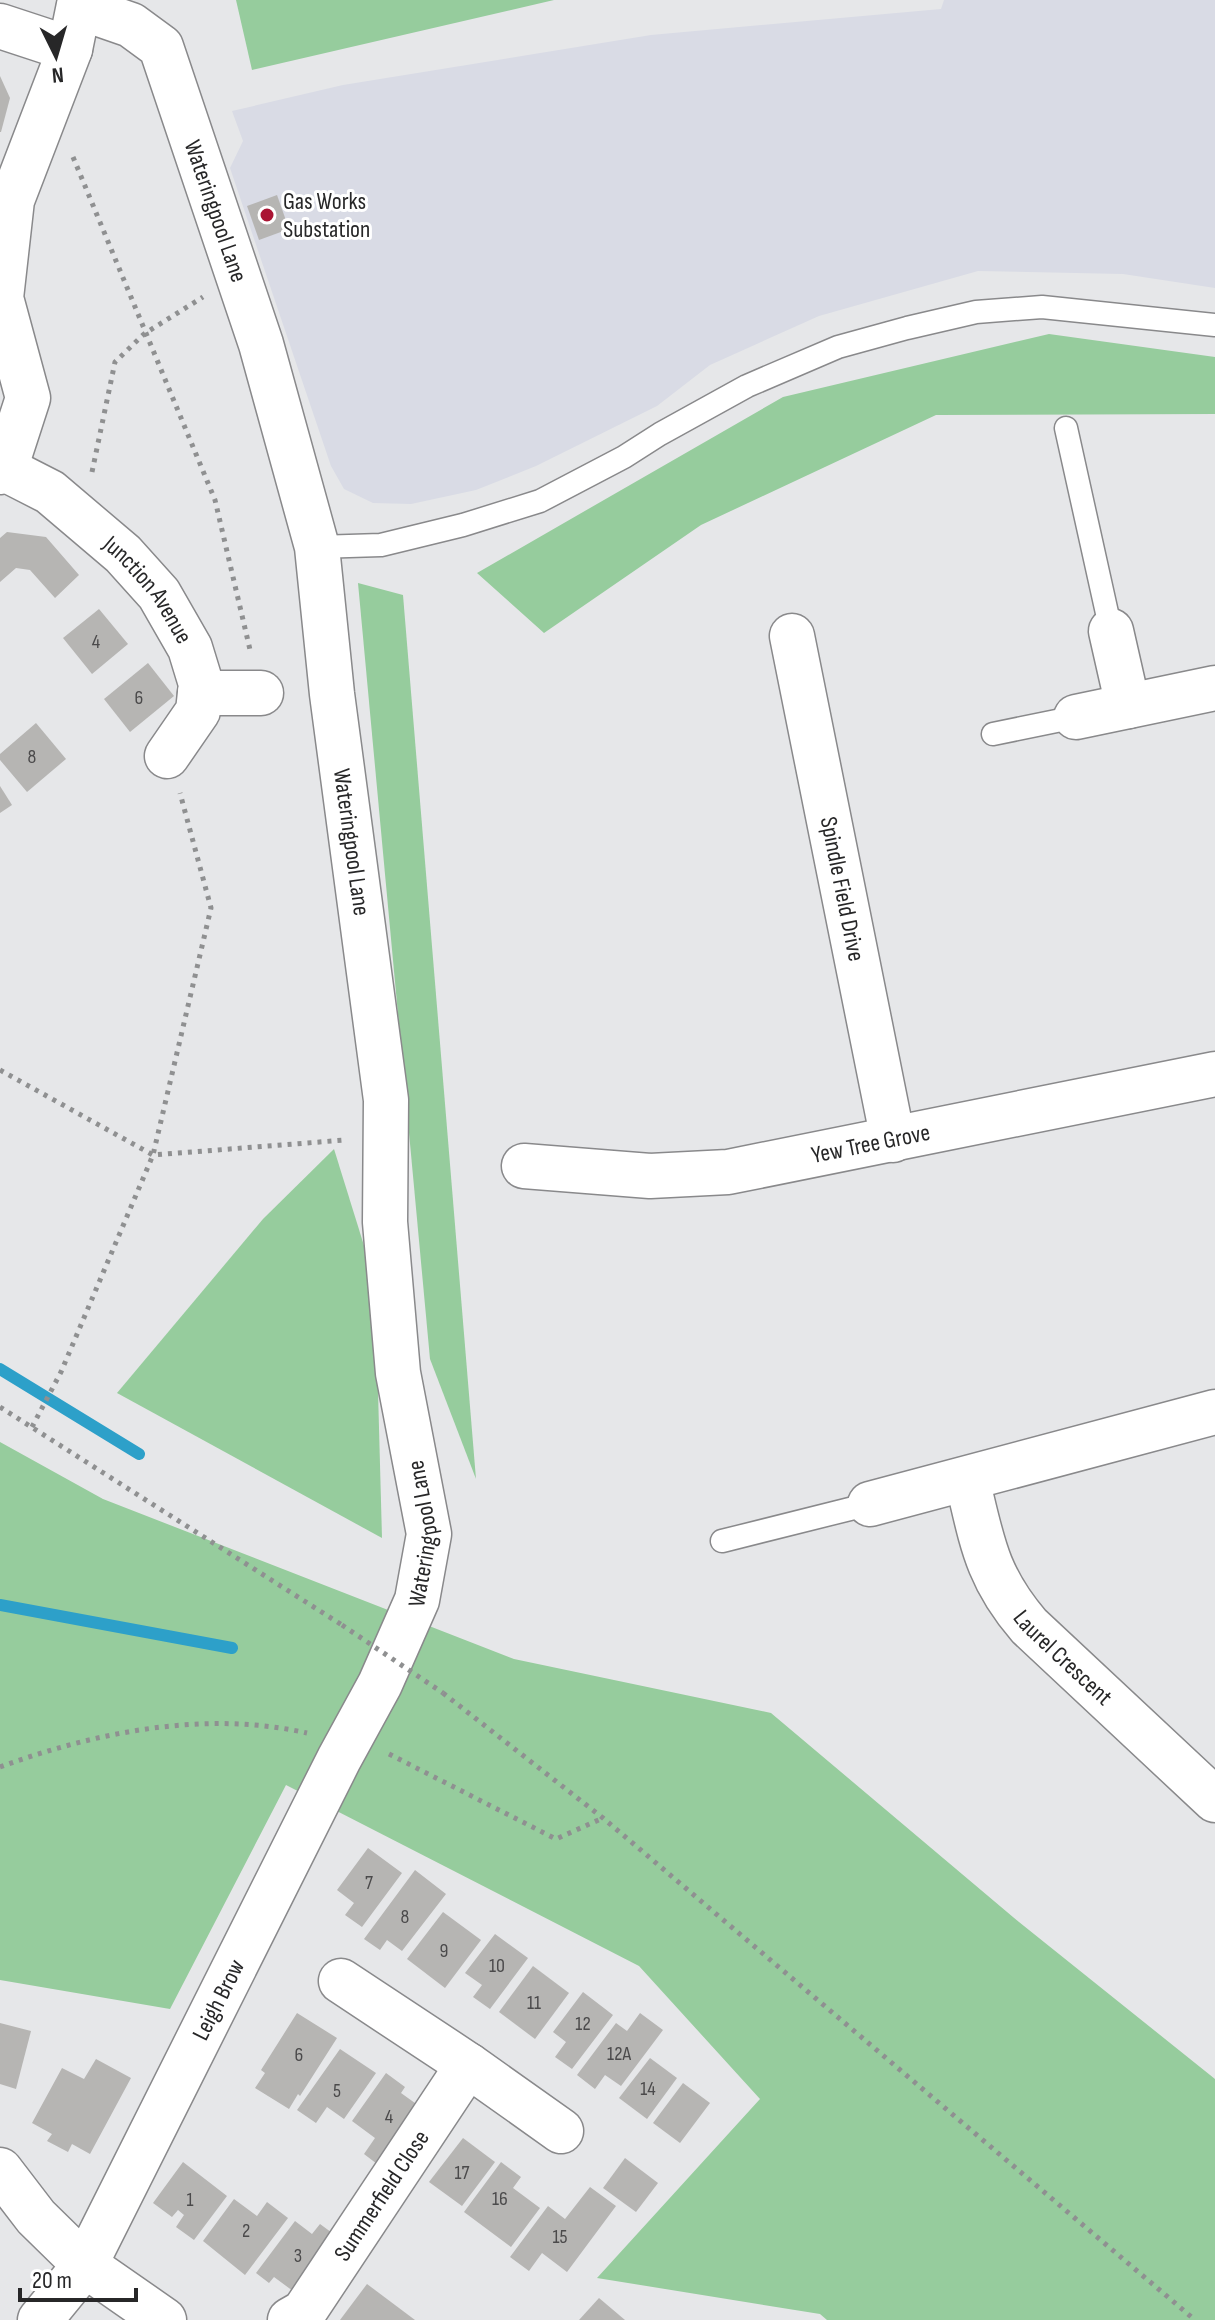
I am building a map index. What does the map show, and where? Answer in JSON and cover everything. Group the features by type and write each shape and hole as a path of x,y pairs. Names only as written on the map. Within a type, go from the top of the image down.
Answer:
{"street":[{"path":"2,470 28,398 1,298 12,200 70,49 80,4"},
{"name":"Wateringpool Lane","path":"80,4 131,25 161,47 261,344 317,547 332,694 386,1100 385,1222 398,1373 429,1534 417,1600 380,1684 346,1747"},
{"path":"0,26 70,49"},
{"name":"Junction Avenue","path":"2,470 50,492 123,554 159,594 190,648 201,684 200,693"},
{"path":"1111,631 1128,706"},
{"name":"Spindle Field Drive","path":"792,636 893,1140"},
{"path":"1076,717 1215,688"},
{"path":"173,774 198,711 200,693 261,693"},
{"name":"Yew Tree Grove","path":"524,1166 621,1175 693,1175 740,1170 1215,1074"},
{"path":"870,1504 1215,1412"},
{"name":"Laurel Crescent","path":"967,1479 986,1557 1010,1604 1029,1626 1215,1800"},
{"name":"Leigh Brow","path":"40,2320 85,2265 346,1747"},
{"path":"341,1981 561,2131"},
{"name":"Summerfield Close","path":"290,2320 304,2312 468,2065"},
{"path":"0,2170 36,2217 85,2265 164,2320"}],"lane":[{"path":"317,547 381,545 463,525 540,501 747,386 838,347 907,328 976,312 1042,307 1215,325"},
{"path":"1066,428 1111,631"},
{"path":"993,734 1076,717"},
{"path":"722,1541 870,1504"}],"path":[{"path":"50,99 144,334 215,500 261,693"},
{"path":"81,520 115,362 144,334 211,293"},
{"path":"32,1427 61,1372 153,1155 211,908 173,774"},
{"path":"0,1070 153,1155 386,1137"},
{"path":"0,1407 443,1693 603,1818 1195,2320"},
{"path":"0,1767 50,1749 173,1725 273,1725 310,1733 346,1747 556,1839 603,1818"}],"shaded area":[{"path":"944,0 1215,0 1215,288 1123,274 978,271 819,316 710,365 657,406 536,466 476,490 411,504 373,503 344,489 331,466 230,168 243,141 232,111 343,85 651,35 941,9"}],"green space":[{"path":"236,0 554,0 252,70"},
{"path":"1049,334 1215,357 1215,414 936,415 701,525 544,633 477,573 783,397"},
{"path":"358,583 403,595 476,1479 430,1359"},
{"path":"334,1149 375,1281 382,1538 117,1393 263,1219"},
{"path":"0,1442 103,1499 514,1659 771,1713 1019,1922 1215,2079 1215,2320 827,2320 820,2314 597,2278 760,2099 639,1966 286,1785 170,2009 0,1980"}],"building":[{"path":"0,76 10,98 1,132 0,132"},
{"name":"Gas Works Substation","path":"277,195 289,229 259,240 247,206"},
{"path":"7,532 46,537 79,575 55,598 30,570 16,568 0,582 0,538"},
{"path":"99,609 128,644 92,674 63,638"},
{"path":"148,663 174,696 130,732 104,699"},
{"path":"36,723 66,759 27,792 0,760 0,754"},
{"path":"0,786 12,805 0,813"},
{"path":"368,1848 402,1873 362,1927 345,1915 354,1903 337,1890"},
{"path":"415,1870 446,1894 402,1951 387,1940 380,1950 364,1939"},
{"path":"443,1912 481,1940 445,1988 407,1959"},
{"path":"495,1934 528,1958 490,2009 473,1997 482,1985 465,1973"},
{"path":"533,1966 569,1993 535,2039 499,2012"},
{"path":"583,1992 613,2015 572,2069 555,2057 566,2042 553,2032"},
{"path":"297,2013 337,2038 289,2109 255,2088 265,2073 261,2070"},
{"path":"640,2013 663,2030 621,2086 605,2075 595,2089 577,2075 616,2023 627,2031"},
{"path":"0,2023 31,2031 16,2089 0,2084"},
{"path":"340,2049 376,2073 344,2119 327,2107 316,2123 297,2110"},
{"path":"650,2058 677,2078 647,2119 619,2098"},
{"path":"96,2059 131,2078 90,2154 72,2144 68,2152 47,2141 52,2134 32,2123 62,2068 84,2079"},
{"path":"386,2073 405,2087 401,2093 426,2111 381,2167 364,2154 375,2138 352,2121"},
{"path":"683,2083 710,2103 680,2143 653,2123"},
{"path":"463,2138 495,2162 462,2206 429,2182"},
{"path":"625,2158 658,2183 636,2212 603,2188"},
{"path":"183,2162 227,2196 194,2240 176,2227 184,2215 178,2210 172,2217 153,2203"},
{"path":"501,2162 521,2177 513,2188 540,2208 511,2247 464,2212"},
{"path":"590,2187 616,2206 567,2272 542,2253 529,2271 510,2257 548,2206 565,2219"},
{"path":"234,2199 257,2216 267,2202 288,2218 245,2275 203,2241"},
{"path":"295,2221 312,2234 320,2224 339,2238 297,2294 274,2277 269,2283 256,2273"},
{"path":"367,2284 415,2320 340,2320"},
{"path":"599,2298 625,2320 579,2320"}],"waterway":[{"path":"0,1369 139,1454"},
{"path":"0,1605 232,1648"}],"place":[{"name":"Gas Works Substation","path":"267,215"}]}
